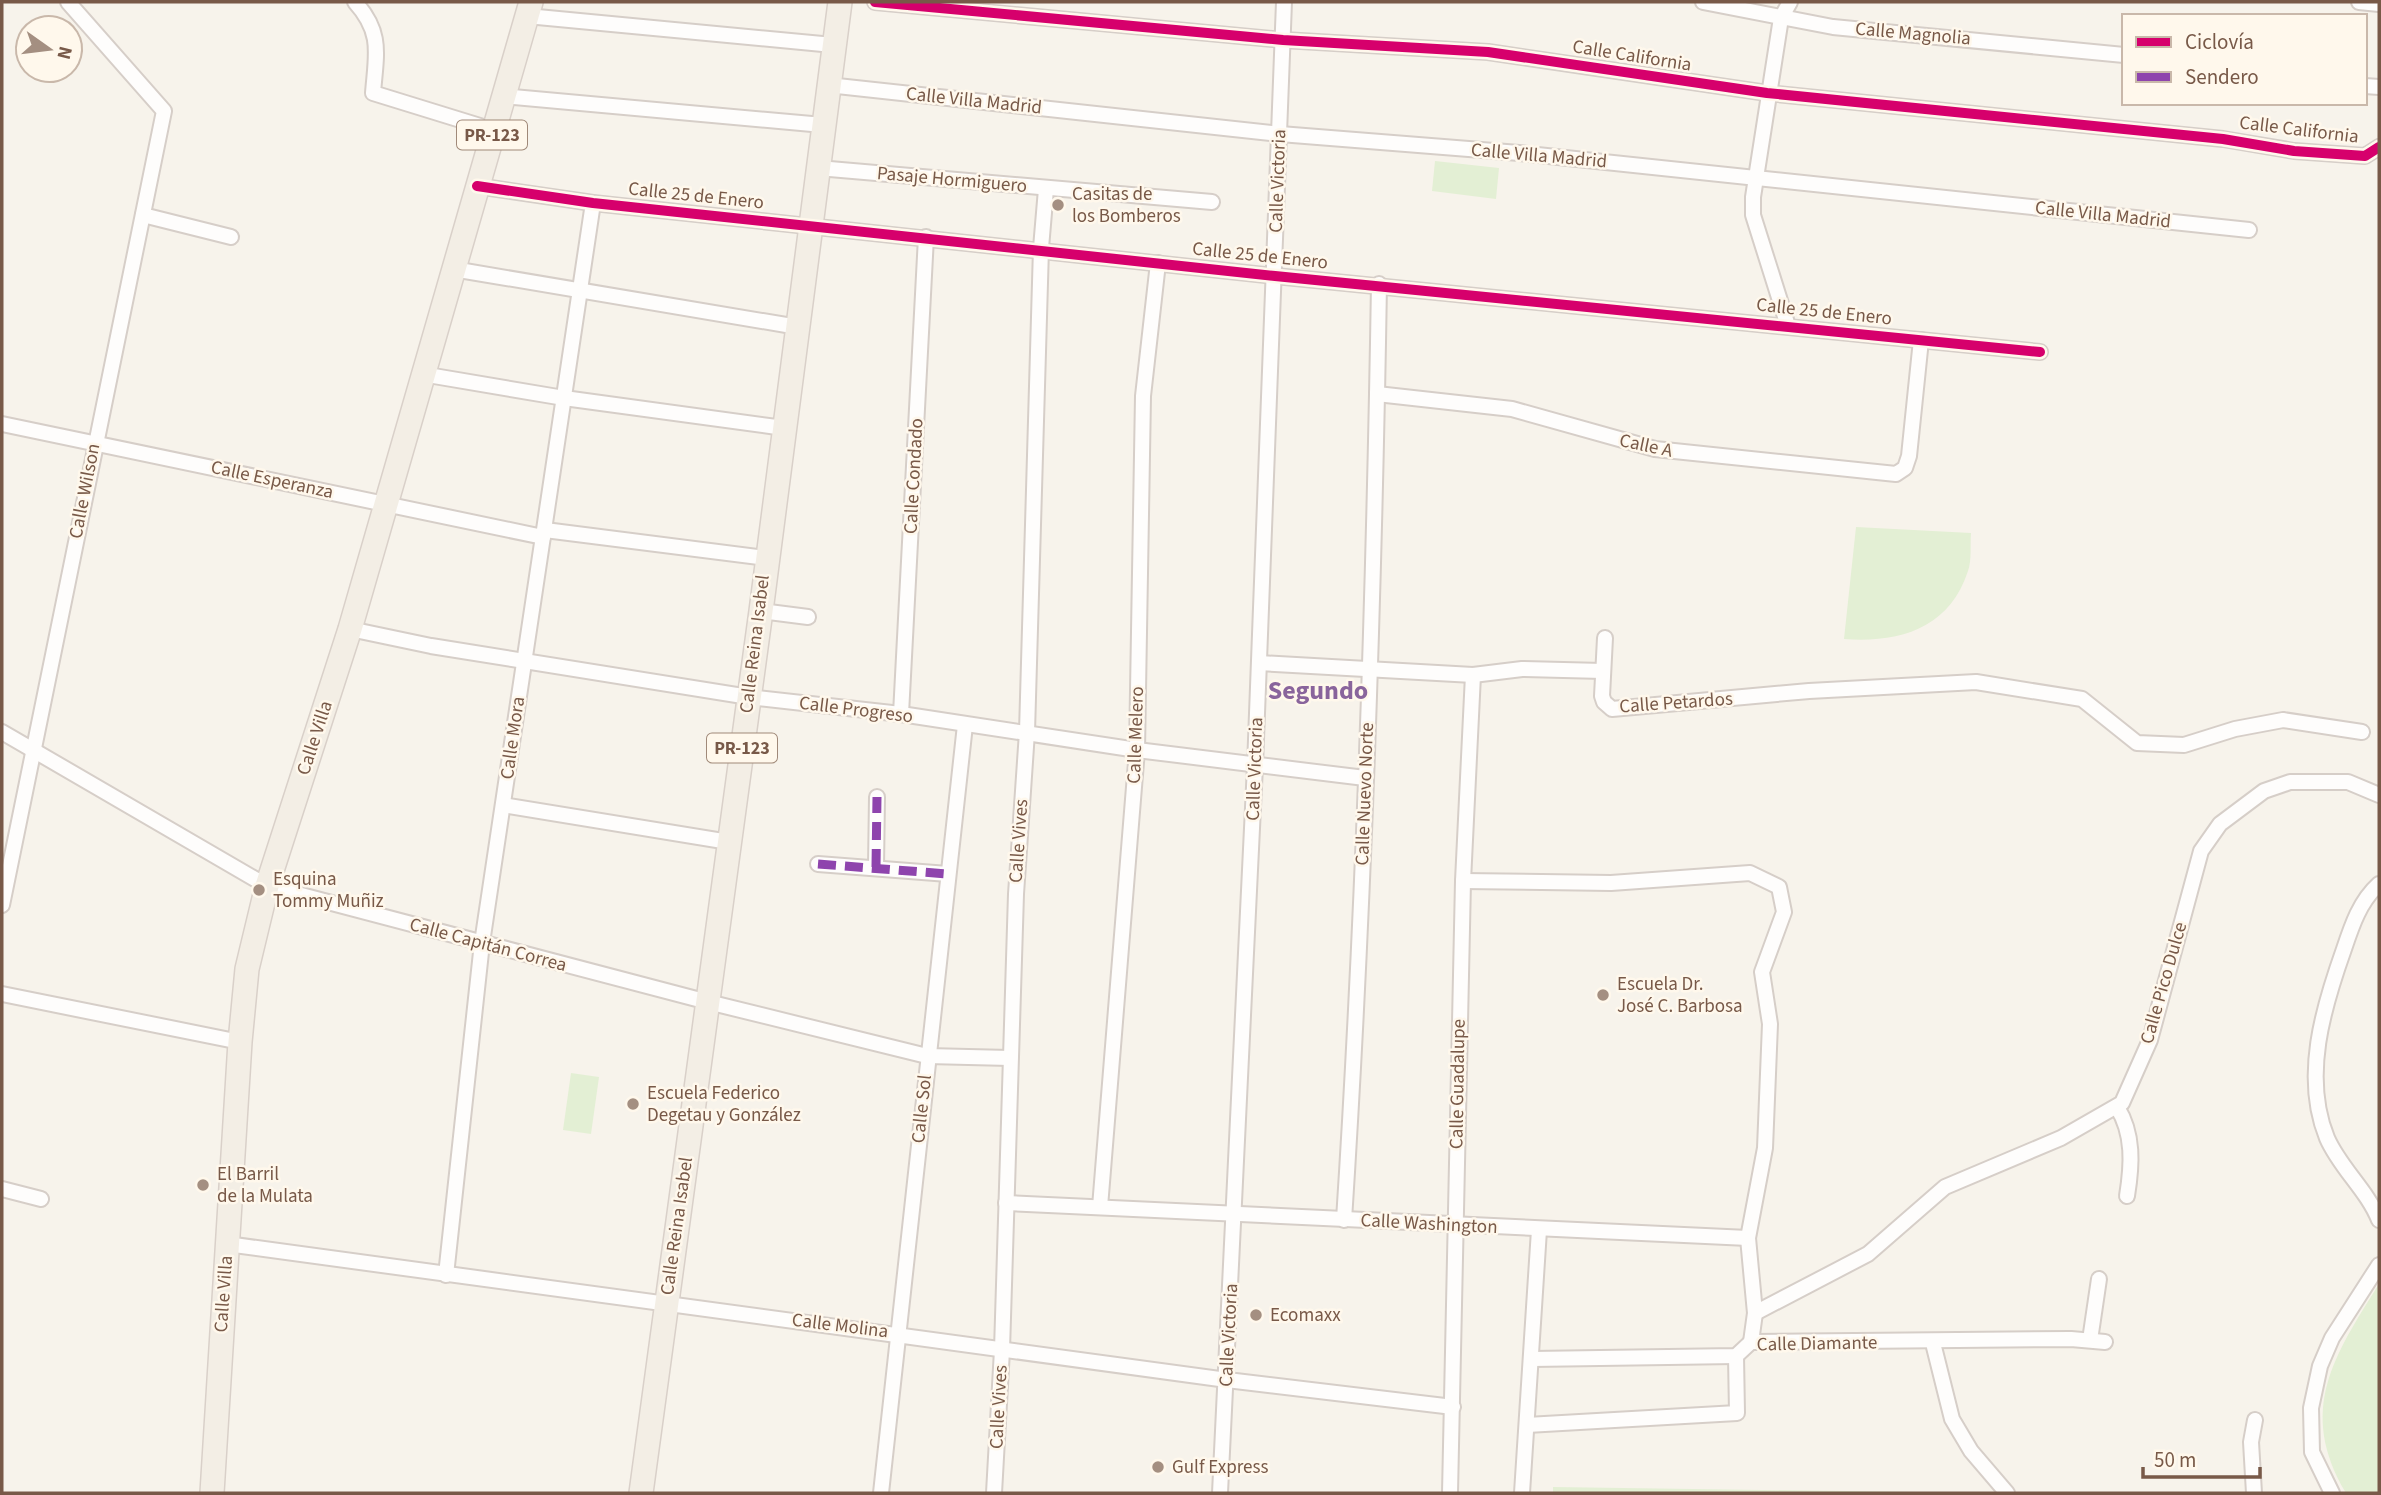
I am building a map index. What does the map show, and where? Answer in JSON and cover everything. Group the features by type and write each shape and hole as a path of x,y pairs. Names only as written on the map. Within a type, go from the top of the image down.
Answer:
{"main road":[{"name":"Calle Reina Isabel","path":"641,1493 761,611 840,2"},
{"name":"Calle Villa","path":"212,1493 240,1042 247,969 267,887 350,629 529,9"}],"street":[{"name":"Calle Wilson","path":"2,905 36,751 94,443 164,111 68,2"},
{"path":"355,2 369,18 377,39 373,93 493,131"},
{"name":"Calle California","path":"875,2 1283,40 1488,52 1767,93 2223,139 2294,151 2365,156 2379,147"},
{"name":"Calle Victoria","path":"1220,1493 1255,766 1284,2"},
{"name":"Calle Magnolia","path":"1703,2 1833,27 2122,55"},
{"path":"1788,326 1753,215 1755,177 1767,93 1781,18 1790,2"},
{"path":"2359,2 2379,4"},
{"path":"529,9 833,46"},
{"name":"Calle Villa Madrid","path":"828,85 1280,134 1519,153 2249,230"},
{"path":"502,96 822,125"},
{"name":"Pasaje Hormiguero","path":"818,167 1212,202"},
{"name":"Calle 25 de Enero","path":"477,186 593,203 1041,248 1275,276 1378,284 2040,352"},
{"name":"Calle Vives","path":"995,1493 1010,1058 1027,732 1041,248 1046,189"},
{"name":"Calle Mora","path":"446,1275 482,943 593,203"},
{"path":"143,215 231,237"},
{"name":"Calle Condado","path":"901,714 926,237"},
{"name":"Calle Melero","path":"1100,1207 1136,750 1143,396 1158,263"},
{"path":"453,268 798,327"},
{"name":"Calle Nuevo Norte","path":"1344,1220 1355,1055 1370,670 1378,284"},
{"name":"Calle A","path":"1377,394 1512,409 1631,444 1699,455 1887,475 1896,474 1905,468 1909,456 1921,340"},
{"path":"422,374 564,398 784,428"},
{"name":"Calle Esperanza","path":"2,424 544,533 766,558"},
{"path":"761,611 808,617"},
{"name":"Calle Progreso","path":"350,629 431,646 749,697 901,714 1136,750 1365,778"},
{"path":"1603,671 1605,638"},
{"name":"Calle Petardos","path":"1259,663 1473,675 1522,669 1603,671 1604,702 1612,709 1809,691 1976,682 2082,699 2137,743 2174,746 2283,720 2362,732"},
{"name":"Calle Guadalupe","path":"1450,1493 1463,881 1473,675"},
{"name":"Calle Sol","path":"881,1493 965,725"},
{"name":"Calle Capitán Correa","path":"2,732 267,887 927,1056 1010,1058"},
{"name":"Calle Pico Dulce","path":"2117,1107 2122,1103 2150,1040 2201,851 2220,824 2264,791 2290,782 2348,782 2379,795"},
{"path":"876,867 877,797"},
{"path":"503,805 729,842"},
{"path":"818,864 948,874"},
{"path":"1463,881 1611,883 1751,873 1779,887 1784,912 1762,972 1770,1024 1765,1148 1748,1238 1755,1313 1751,1342"},
{"path":"2379,884 2360,908 2336,973 2322,1019 2316,1073 2321,1119 2328,1139 2379,1220"},
{"path":"2,994 240,1042"},
{"path":"1755,1313 1868,1254 1945,1187 2061,1138 2117,1107 2128,1124 2131,1149 2127,1196"},
{"path":"2,1189 41,1199"},
{"name":"Calle Washington","path":"1006,1203 1748,1238"},
{"path":"1522,1493 1539,1230"},
{"name":"Calle Molina","path":"228,1244 666,1305 900,1333 1002,1350 1227,1380 1453,1407"},
{"path":"2332,1493 2312,1452 2311,1408 2320,1366 2332,1338 2379,1265"},
{"name":"Calle Diamante","path":"1532,1359 1736,1356 1751,1342 2098,1341 2099,1279"},
{"path":"1933,1343 1952,1419 1971,1451 2007,1493"},
{"path":"1527,1425 1737,1413 1736,1356"},
{"path":"2254,1493 2251,1442 2255,1420"}],"green space":[{"path":"1435,161 1499,168 1496,199 1432,191"},
{"path":"1856,527 1971,533 1968,571 1948,607 1935,619 1902,635 1864,640 1844,639"},
{"path":"571,1073 599,1077 591,1134 563,1130"},
{"path":"2379,1284 2379,1493 2346,1493 2332,1463 2324,1435 2323,1409 2327,1384 2336,1360"},
{"path":"1553,1487 1916,1492 1553,1493"}],"marked path":[{"path":"876,867 877,797"},
{"path":"818,864 948,874"}],"cycle path":[{"path":"875,2 1283,40 1488,52 1767,93 2223,139 2294,151 2365,156 2379,147"},
{"path":"477,186 593,203 1275,276 2040,352"}],"place":[{"name":"Casitas de los Bomberos","path":"1058,205"},
{"name":"Esquina Tommy Muñiz","path":"259,890"},
{"name":"Escuela Dr. José C. Barbosa","path":"1603,995"},
{"name":"Escuela Federico Degetau y González","path":"633,1104"},
{"name":"El Barril de la Mulata","path":"203,1185"},
{"name":"Ecomaxx","path":"1256,1315"},
{"name":"Gulf Express","path":"1158,1467"}],"district":[{"name":"Segundo","path":"1318,690"}]}
